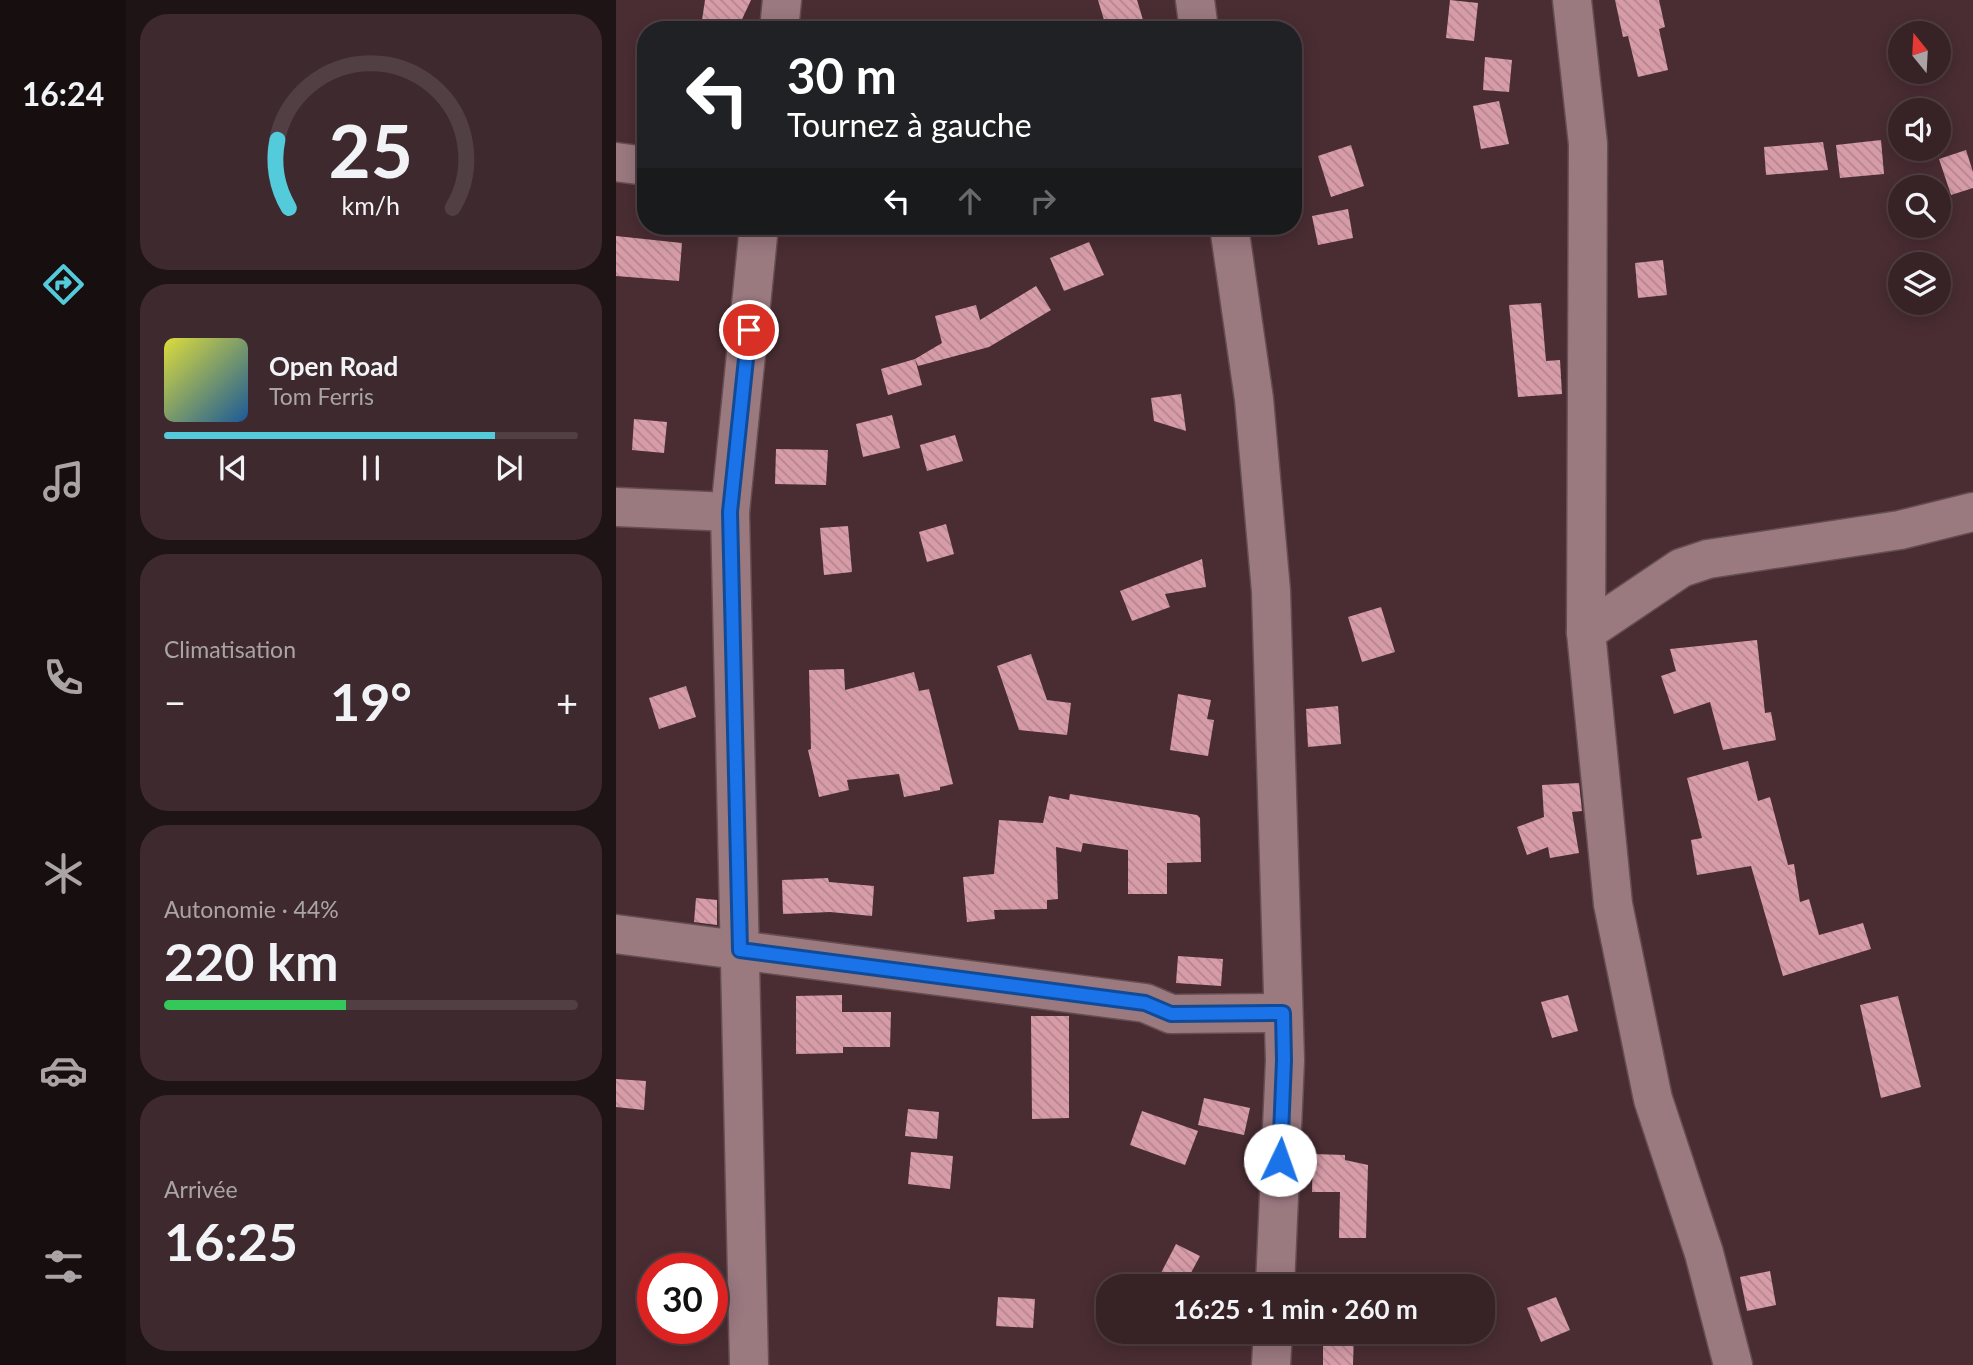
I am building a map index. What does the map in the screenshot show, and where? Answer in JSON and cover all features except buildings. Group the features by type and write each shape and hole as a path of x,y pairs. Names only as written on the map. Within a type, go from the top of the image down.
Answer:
{"street":[{"path":"780,21 782,0"},
{"path":"1195,0 1198,21"},
{"path":"1572,0 1588,144 1586,632 1616,917 1653,1099 1704,1253 1733,1365"},
{"path":"616,162 637,165"},
{"path":"749,1365 730,512 758,235"},
{"path":"1230,235 1254,399 1271,591 1284,1060 1275,1274"},
{"path":"616,507 730,512"},
{"path":"1586,632 1681,568 1707,559 1900,530 1973,512"},
{"path":"616,934 1145,1003 1171,1014 1283,1013"},
{"path":"1271,1365 1272,1344"}],"route":[{"path":"749,330 730,512 740,950 1145,1003 1171,1014 1283,1013 1280,1160"}]}
